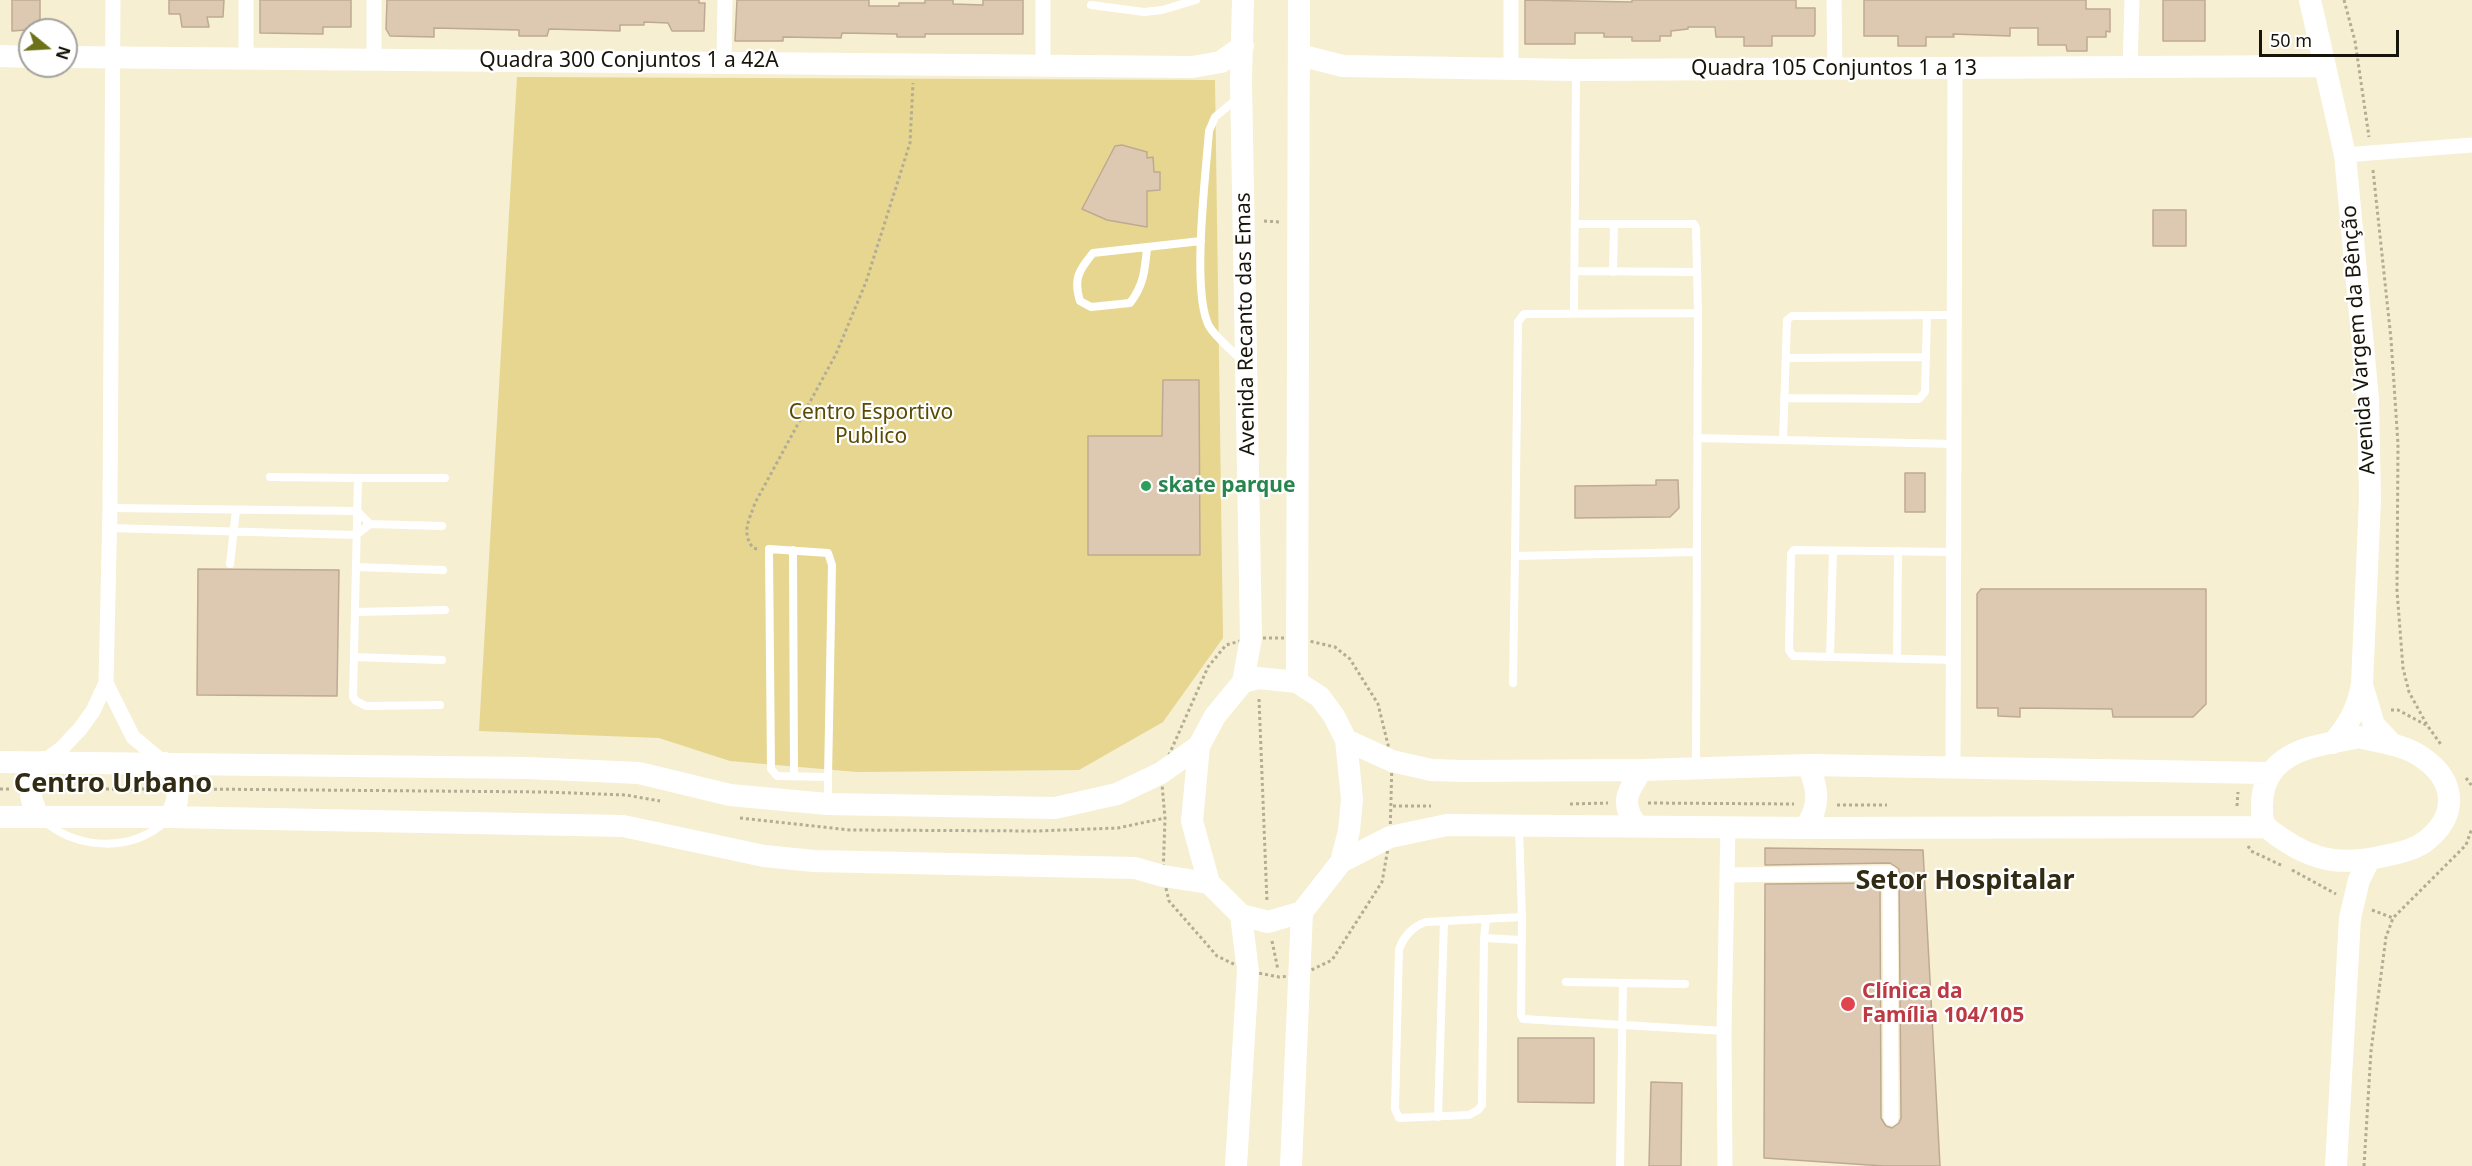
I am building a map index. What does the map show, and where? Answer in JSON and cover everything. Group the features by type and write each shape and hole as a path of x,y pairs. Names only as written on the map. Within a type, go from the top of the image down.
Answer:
{"street":[{"path":"39,817 31,799 30,789 36,771 80,729 93,711 106,683 110,528 113,0"},
{"path":"246,0 246,58"},
{"path":"374,0 374,60"},
{"path":"724,61 725,0"},
{"path":"1042,0 1043,65"},
{"name":"Avenida Recanto das Emas","path":"1243,0 1241,88 1245,221 1250,680"},
{"path":"1297,682 1299,0"},
{"path":"1511,0 1511,68"},
{"path":"1834,0 1835,69"},
{"path":"2130,68 2132,0"},
{"name":"Avenida Vargem da Bênção","path":"2310,0 2345,155 2368,399 2370,499 2362,684 2359,703 2354,715 2333,743"},
{"name":"Quadra 300 Conjuntos 1 a 42A","path":"78,57 1192,66 1221,62 1243,46"},
{"path":"0,56 18,57"},
{"name":"Quadra 105 Conjuntos 1 a 13","path":"1299,65 1576,70 2325,66"},
{"name":"Quadra 300 Conjuntos 1 a 42A","path":"1192,66 1241,88"},
{"path":"1953,769 1955,68"},
{"path":"2345,155 2472,145"},
{"path":"1250,680 1297,682 1320,697 1334,716 1346,740 1352,799 1349,831 1341,862 1302,912 1268,922 1241,915 1209,883 1192,821 1199,746 1215,716 1250,680"},
{"path":"106,683 133,737 164,763 172,773 178,789 176,808 170,817"},
{"name":"Avenida Vargem da Bênção","path":"2362,684 2374,725 2393,746"},
{"path":"1341,862 1390,837 1447,825 1519,824 1805,828 2266,827 2303,851 2338,861 2369,860 2406,852 2425,842 2444,823 2449,812 2449,794 2440,774 2422,757 2393,746 2358,737 2308,748 2288,758 2268,773 2263,786 2262,800 2262,817 2266,827"},
{"path":"1346,740 1392,761 1431,770 1642,770 1808,765 2268,773"},
{"path":"0,762 528,768 639,773 730,795 828,804 1055,808 1118,794 1161,773 1199,746"},
{"path":"1805,828 1817,805 1817,786 1808,765"},
{"path":"1637,825 1627,812 1627,803 1629,793 1642,770"},
{"path":"0,817 170,817 623,826 764,856 814,861 1135,868 1163,876 1209,883"},
{"path":"1725,1166 1724,1031 1728,826"},
{"path":"2336,1166 2350,907 2369,860"},
{"path":"2338,861 2350,907"},
{"path":"1728,875 1890,873 1891,1118"},
{"path":"1292,1166 1302,912"},
{"path":"1236,1166 1248,971 1241,915"}],"lane":[{"path":"1091,5 1144,12 1162,10 1196,0"},
{"path":"1574,312 1576,70"},
{"path":"1241,88 1215,117 1209,131 1201,241 1202,293 1209,326 1247,366"},
{"path":"1575,224 1694,224 1696,228 1698,313 1695,552 1696,768"},
{"path":"1614,224 1614,272"},
{"path":"1147,248 1145,275 1139,291 1130,303 1091,307 1080,301 1075,286 1080,268 1093,253 1201,241"},
{"path":"1574,271 1697,272"},
{"path":"1513,683 1518,322 1524,314 1532,312 1698,313"},
{"path":"1784,398 1919,399 1925,392 1927,315"},
{"path":"1783,440 1787,320 1792,316 1953,315"},
{"path":"1786,358 1926,357"},
{"path":"1697,438 1953,444"},
{"path":"270,477 445,478"},
{"path":"358,478 353,697 366,706 440,705"},
{"path":"110,508 357,511 370,524"},
{"path":"230,564 236,510"},
{"path":"110,528 356,535 370,524 441,526"},
{"path":"828,777 777,776 771,769 769,549 828,553 832,558 828,804"},
{"path":"793,550 794,776"},
{"path":"1953,552 1794,550 1790,564 1789,650 1793,656 1953,660"},
{"path":"1830,657 1833,551"},
{"path":"1898,551 1898,659"},
{"path":"1515,556 1695,552"},
{"path":"356,567 443,570"},
{"path":"355,612 445,610"},
{"path":"354,657 442,660"},
{"path":"1519,824 1522,917 1521,1015 1523,1019 1724,1031"},
{"path":"1486,919 1484,1098 1482,1105 1474,1113 1402,1119 1395,1113 1399,950 1404,938 1415,927 1426,922 1522,917"},
{"path":"1438,1117 1444,921"},
{"path":"1484,938 1521,940"},
{"path":"1566,982 1685,984"},
{"path":"1620,1166 1623,984"}],"path":[{"path":"2344,0 2355,41 2385,270 2398,444 2397,591 2403,668 2409,692 2427,725 2446,751"},
{"path":"769,549 753,548 746,539 746,528 755,503 836,354 866,282 910,143 914,63"},
{"path":"1245,221 1299,222"},
{"path":"1251,638 1296,638 1335,647 1350,659 1378,704 1392,761 1390,837 1382,882 1332,960 1301,975 1279,977 1248,971 1217,956 1169,902 1163,876 1165,818 1161,773 1208,668 1226,645 1251,638"},
{"path":"1250,680 1268,922"},
{"path":"2466,777 2472,786"},
{"path":"2237,828 2251,851 2350,907 2393,918"},
{"path":"2364,1166 2370,1051 2386,937 2393,918 2466,845 2472,828"}],"green space":[{"name":"Centro Esportivo Publico","path":"517,77 1215,80 1223,638 1163,722 1079,770 857,772 730,761 659,738 479,731"}],"building":[{"path":"12,0 40,0 40,18 18,18 18,31 12,31"},
{"path":"169,0 224,0 223,17 207,17 209,27 182,27 180,14 169,14"},
{"path":"260,0 351,0 351,27 323,27 323,34 260,33"},
{"path":"387,0 699,0 699,3 705,3 704,31 672,31 668,23 644,22 644,25 620,25 620,31 549,29 547,36 519,36 519,30 434,28 434,37 390,36 386,29"},
{"path":"737,0 869,0 869,6 899,6 899,3 925,3 925,0 953,0 953,4 983,5 983,0 1023,0 1023,34 925,34 925,37 897,37 897,34 842,33 841,38 783,37 783,41 735,41"},
{"path":"1525,0 1632,2 1632,0 1796,0 1796,8 1815,8 1815,34 1814,36 1772,36 1772,46 1744,46 1744,37 1716,37 1715,27 1688,27 1688,29 1671,31 1671,36 1660,36 1660,41 1632,41 1632,37 1604,37 1604,33 1575,33 1575,44 1525,44"},
{"path":"1864,0 2086,0 2086,9 2110,9 2110,32 2106,31 2106,37 2087,37 2087,51 2067,51 2066,45 2038,45 2038,28 2010,28 2010,36 1953,34 1954,37 1926,37 1926,46 1898,46 1898,36 1864,36"},
{"path":"2163,0 2205,0 2205,41 2163,41"},
{"path":"1122,145 1147,152 1147,158 1153,157 1154,172 1160,172 1160,190 1147,191 1147,227 1107,220 1082,209 1115,146"},
{"path":"2153,210 2186,210 2186,246 2153,246"},
{"name":"skate parque","path":"1163,380 1199,380 1200,555 1088,555 1088,436 1162,436"},
{"path":"1905,473 1925,473 1925,512 1905,512"},
{"path":"1656,480 1678,480 1679,508 1670,517 1575,518 1575,486 1656,485"},
{"path":"198,569 339,570 337,696 197,695"},
{"path":"1981,589 2206,589 2206,704 2193,717 2113,717 2112,709 2020,708 2020,717 1998,716 1998,708 1977,708 1977,594"},
{"name":"Clínica da Família 104/105","path":"1765,848 1923,850 1940,1166 1884,1166 1764,1158 1765,884 1880,883 1881,1118 1886,1126 1892,1128 1899,1123 1901,1118 1899,869 1890,863 1765,865"},
{"path":"1518,1038 1594,1038 1594,1103 1518,1102"},
{"path":"1651,1082 1682,1083 1681,1166 1649,1166"}],"place":[{"name":"skate parque","path":"1146,486"},
{"name":"Clínica da Família 104/105","path":"1848,1004"}],"district":[{"name":"Centro Urbano","path":"113,784"},
{"name":"Setor Hospitalar","path":"1965,881"}]}
